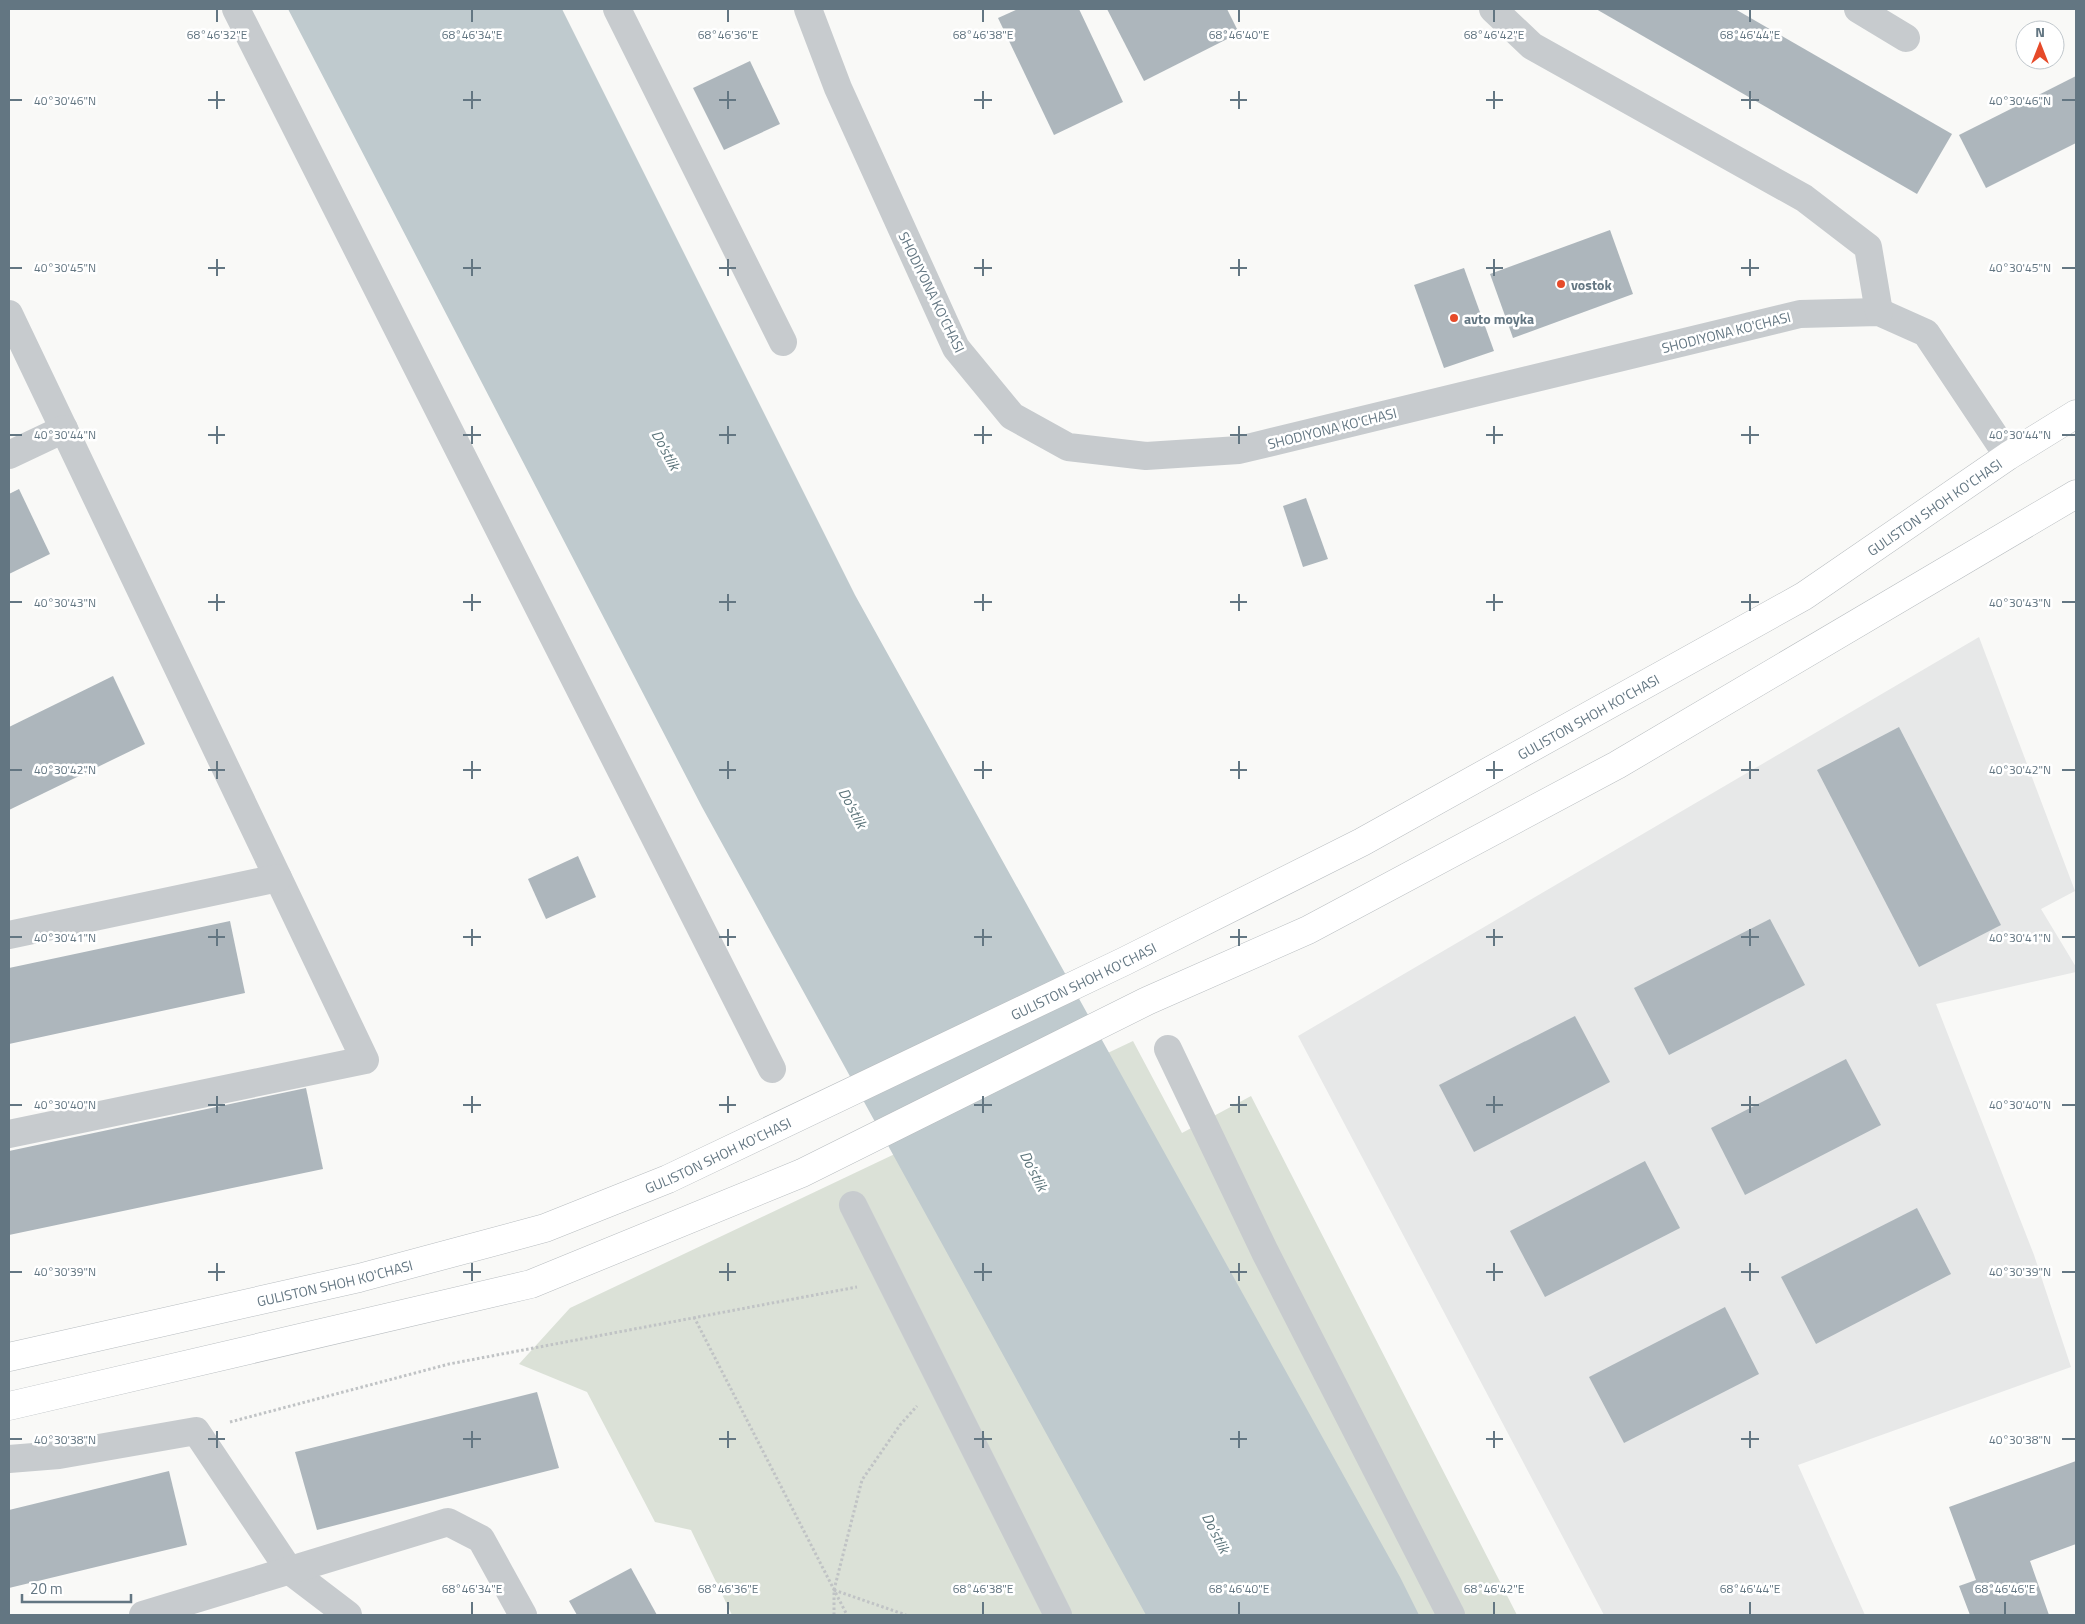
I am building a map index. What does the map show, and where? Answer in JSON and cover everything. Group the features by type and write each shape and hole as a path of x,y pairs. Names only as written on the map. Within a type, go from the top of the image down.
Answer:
{"main road":[{"name":"GULISTON SHOH KO'CHASI","path":"9,1357 359,1278 545,1228 668,1180 1125,961 1362,842 1804,596 2008,456 2076,414"},
{"path":"9,1406 531,1284 802,1173 1147,1001 1308,930 1617,765 2076,494"}],"street":[{"path":"236,9 772,1069"},
{"path":"617,9 782,342"},
{"name":"SHODIYONA KO'CHASI","path":"808,9 838,88 956,348 1012,416 1068,447 1146,456 1239,450 1800,314 1879,312 1926,333 2008,456"},
{"path":"1493,9 1532,46 1804,198 1868,246 1879,312"},
{"path":"1858,9 1906,38"},
{"path":"9,314 365,1060 9,1134"},
{"path":"9,455 64,429"},
{"path":"9,935 278,878"},
{"path":"1168,1049 1265,1252 1451,1615"},
{"path":"853,1205 1058,1615"},
{"path":"9,1459 59,1456 196,1431 289,1570 348,1615"},
{"path":"142,1615 448,1522 481,1539 523,1615"}],"path":[{"path":"196,1431 449,1364 890,1280"},
{"path":"694,1318 846,1615"},
{"path":"834,1615 834,1590 862,1480 900,1425 940,1380"},
{"path":"834,1590 906,1615"}],"shaded area":[{"path":"1979,637 2075,891 2041,909 2076,967 2076,972 1936,1004 2034,1255 2071,1367 1798,1465 1865,1615 1604,1615 1298,1036"},
{"path":"1133,1041 1182,1133 1251,1096 1517,1615 732,1615 691,1530 655,1522 587,1392 519,1364 570,1308"}],"water":[{"name":"Do'stlik","path":"288,9 562,9 855,595 1400,1577 1419,1615 1146,1615 702,807"}],"building":[{"path":"1018,9 1079,9 1123,102 1054,135 998,18"},
{"path":"1107,9 1227,9 1239,33 1144,81"},
{"path":"1596,9 1735,9 1952,134 1917,194"},
{"path":"750,61 780,124 724,150 693,88"},
{"path":"2076,76 2076,143 1986,188 1959,135"},
{"name":"vostok","path":"1610,230 1633,294 1513,338 1490,274"},
{"name":"avto moyka","path":"1464,268 1494,351 1444,368 1414,285"},
{"path":"19,489 50,554 9,574 9,494"},
{"path":"1306,498 1328,559 1303,567 1283,506"},
{"path":"113,676 145,744 9,810 9,727"},
{"path":"1899,727 2001,925 1919,967 1817,770"},
{"path":"578,856 596,897 546,919 528,879"},
{"path":"1770,919 1805,985 1669,1055 1634,988"},
{"path":"230,921 245,993 9,1044 9,968"},
{"path":"1575,1016 1610,1082 1474,1152 1439,1085"},
{"path":"1846,1059 1881,1125 1745,1195 1711,1128"},
{"path":"306,1088 323,1169 9,1235 9,1151"},
{"path":"1645,1161 1680,1228 1545,1297 1510,1231"},
{"path":"1917,1208 1951,1274 1816,1344 1781,1277"},
{"path":"1725,1307 1759,1374 1624,1443 1589,1377"},
{"path":"537,1392 559,1468 317,1530 295,1452"},
{"path":"2076,1461 2076,1544 2030,1561 2049,1615 1970,1615 1959,1586 1976,1580 1949,1507"},
{"path":"169,1471 187,1545 9,1588 9,1510"},
{"path":"631,1568 657,1615 577,1615 569,1601"}],"place":[{"name":"vostok","path":"1561,284"},
{"name":"avto moyka","path":"1454,318"}]}
